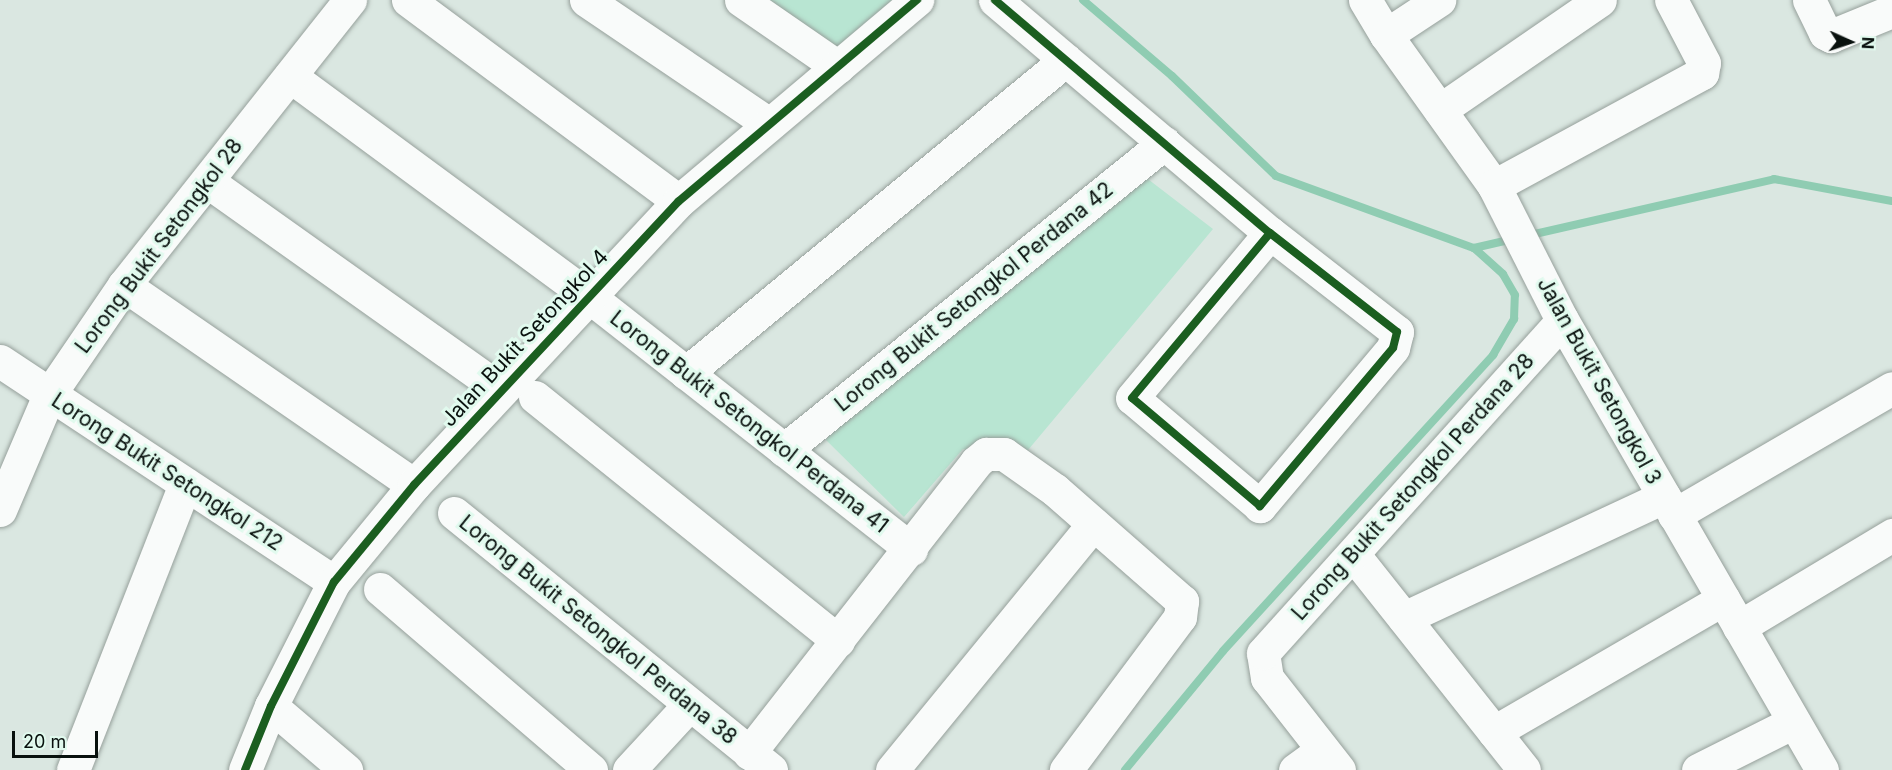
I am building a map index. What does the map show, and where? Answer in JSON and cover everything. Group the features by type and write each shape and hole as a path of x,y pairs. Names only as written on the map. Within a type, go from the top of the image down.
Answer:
{"street":[{"name":"Lorong Bukit Setongkol 28","path":"0,510 49,395 124,285 350,0"},
{"path":"408,0 678,201"},
{"path":"586,0 768,123"},
{"path":"741,0 838,68"},
{"name":"Jalan Bukit Setongkol 4","path":"245,770 271,706 334,582 414,485 587,295 678,201 917,0"},
{"path":"994,0 1270,233 1397,332 1398,341 1260,506 1132,398 1270,233"},
{"name":"Jalan Bukit Setongkol 3","path":"1365,0 1386,35 1494,186 1562,320 1822,770"},
{"path":"1386,35 1439,0"},
{"path":"1440,110 1600,0"},
{"path":"1494,186 1702,74 1704,63 1671,0"},
{"path":"1809,0 1826,33 1836,36 1892,11"},
{"path":"686,373 1066,60"},
{"name":"Lorong Bukit Setongkol Perdana 41","path":"290,76 587,295 911,549"},
{"name":"Lorong Bukit Setongkol Perdana 42","path":"784,450 1164,144"},
{"path":"207,181 501,390"},
{"path":"124,285 414,485"},
{"name":"Lorong Bukit Setongkol Perdana 28","path":"1331,760 1267,678 1263,652 1562,320"},
{"name":"Lorong Bukit Setongkol 212","path":"0,361 334,582"},
{"path":"1404,618 1669,506 1892,388"},
{"path":"535,397 838,641"},
{"path":"760,761 838,641 986,454 1004,454 1055,490 1182,601 1180,617 1066,770"},
{"path":"73,770 185,484"},
{"name":"Lorong Bukit Setongkol Perdana 38","path":"454,513 760,761"},
{"path":"892,770 1093,524"},
{"path":"1494,732 1892,535"},
{"path":"1353,554 1524,770"},
{"path":"380,590 591,770"},
{"path":"629,770 689,705"},
{"path":"271,706 346,770"},
{"path":"1698,770 1794,723"},
{"path":"1295,770 1331,760"}],"green space":[{"path":"750,0 924,0 846,67"},
{"path":"1140,173 1213,229 1023,456 963,449 904,517 826,440 834,426"}],"waterway":[{"path":"1083,0 1172,76 1276,176 1474,248 1513,239"},
{"path":"1526,236 1774,179 1892,201"},
{"path":"1125,770 1223,651 1493,355 1514,319 1515,295 1503,274 1474,248"}],"cycle path":[{"path":"245,770 271,706 334,582 414,485 679,201 917,0"},
{"path":"995,0 1270,233 1397,332 1393,348 1260,506 1132,398 1270,233"}]}
